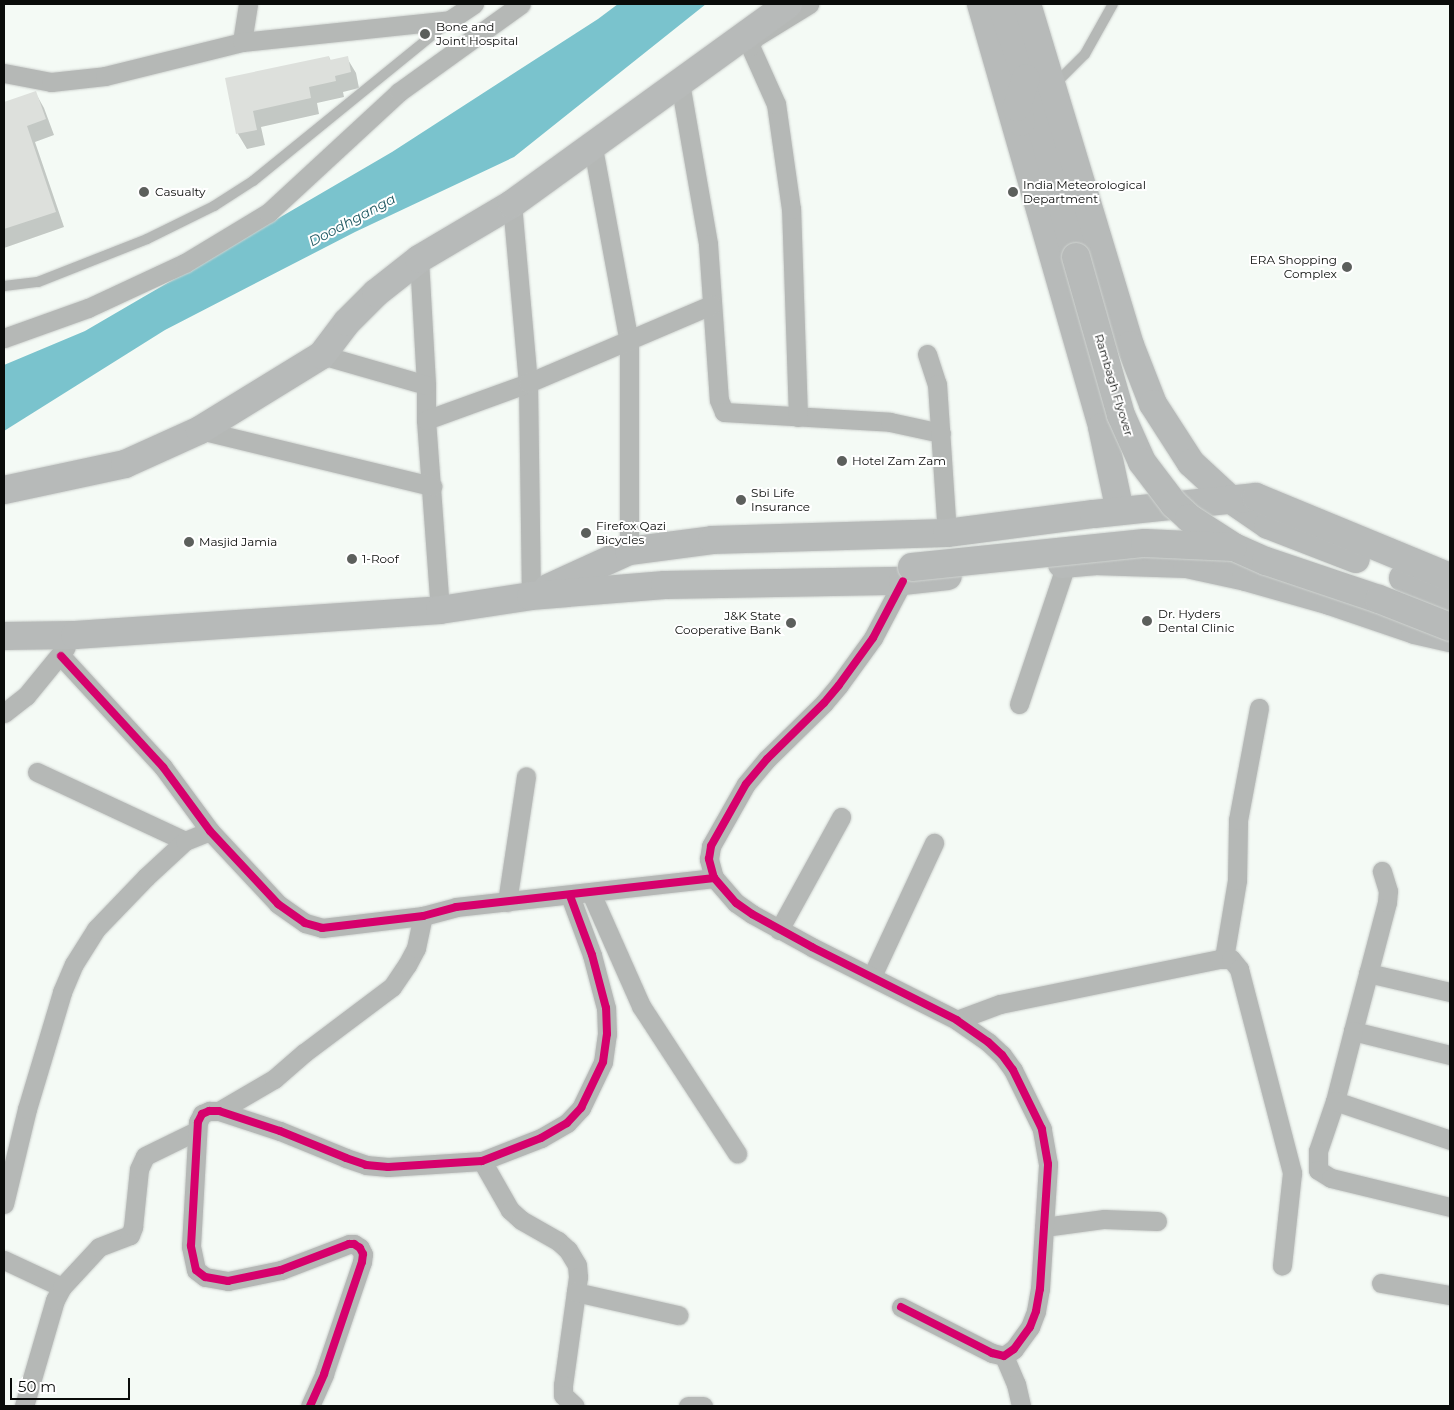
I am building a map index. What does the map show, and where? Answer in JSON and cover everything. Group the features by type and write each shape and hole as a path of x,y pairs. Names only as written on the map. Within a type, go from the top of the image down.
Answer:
{"main road":[{"path":"4,490 125,464 200,430 322,354 347,322 376,293 419,260 512,204 593,148 788,4"},
{"path":"981,4 1125,511"},
{"name":"Rambagh Flyover","path":"1001,4 1026,78 1044,96 1110,380 1131,440 1142,462 1174,504 1189,518 1234,547 1266,561 1450,626"},
{"path":"1027,4 1044,96 1071,155 1130,345 1153,404 1191,463 1230,499 1268,525 1450,598"},
{"path":"1026,78 1017,107 1096,382 1126,476 1125,511"},
{"path":"531,596 629,551 712,540 947,534 1125,511 1256,497 1450,577"},
{"path":"1025,523 1034,567"},
{"path":"907,574 1136,543 1234,547"},
{"path":"4,636 68,645 440,610 531,596 665,585 685,573 711,571 827,571 907,574 1034,567 1094,561 1187,564 1246,577 1330,601 1415,630 1450,638"}],"street":[{"path":"242,42 248,4"},
{"path":"4,73 51,82 105,76 242,42 450,20 474,4"},
{"path":"4,338 88,308 185,263 268,213 399,92 521,4"},
{"path":"798,417 791,209 776,104 750,46 754,38 809,4"},
{"path":"680,83 708,244 719,400 724,412 890,422 941,433"},
{"path":"593,148 629,342 629,551"},
{"path":"512,204 528,383 531,596"},
{"path":"419,260 426,385 426,420 440,610"},
{"path":"426,420 528,383 629,342 711,305"},
{"path":"322,354 426,385"},
{"path":"926,354 937,384 947,534"},
{"path":"200,430 432,486"},
{"path":"1019,704 1066,564"},
{"path":"907,574 873,638 839,685 824,703 767,759 746,784 711,846 709,859 714,878 736,902 778,930 957,1020 1002,1055 1031,1103 1042,1129 1048,1164 1036,1311 1023,1338 1014,1349 1004,1356"},
{"path":"4,713 26,696 68,645 210,830 278,904 305,923 322,928 423,916 456,907 570,896 714,878"},
{"path":"1224,958 1237,880 1238,820 1259,708"},
{"path":"37,772 185,841"},
{"path":"507,902 526,776"},
{"path":"778,930 841,817"},
{"path":"4,1204 27,1109 62,992 74,964 101,924 185,841 210,830"},
{"path":"872,976 934,842"},
{"path":"1382,870 1388,891 1335,1101 1318,1151 1318,1170 1323,1175 1450,1207"},
{"path":"591,893 642,1006 737,1152"},
{"path":"310,1406 324,1374 362,1262 363,1254 360,1248 354,1244 349,1244 281,1270 228,1281 205,1277 196,1270 191,1246 196,1131 202,1114 209,1111 219,1111 280,1131 366,1165 388,1167 482,1161 541,1138 567,1123 581,1108 603,1062 606,1034 606,1008 592,955 570,896"},
{"path":"219,1111 274,1080 304,1053 392,987 416,948 423,916"},
{"path":"957,1020 1000,1004 1224,958 1231,959 1239,969 1290,1157 1292,1172 1282,1264"},
{"path":"1368,973 1450,992"},
{"path":"1353,1031 1450,1055"},
{"path":"1335,1101 1450,1140"},
{"path":"24,1406 54,1300 62,1287 100,1247 130,1235 133,1227 139,1169 145,1156 196,1131"},
{"path":"482,1161 510,1210 568,1250 577,1265 576,1292 563,1369 563,1395 576,1406"},
{"path":"1044,1227 1104,1219 1157,1221"},
{"path":"4,1260 62,1287"},
{"path":"1381,1283 1450,1295"},
{"path":"576,1292 678,1315"},
{"path":"901,1307 980,1347 1004,1356 1016,1384 1021,1406"},
{"path":"688,1406 703,1406"}],"lane":[{"path":"1044,96 1085,54 1113,4"},
{"path":"4,286 38,282 147,239 214,206 253,181 450,20"}],"water":[{"name":"Doodhganga","path":"618,4 706,4 514,157 355,232 165,330 4,431 4,365 85,331 392,152 598,19"}],"building":[{"path":"329,56 330,60 348,56 351,72 335,76 336,81 309,87 311,98 253,111 257,130 236,134 225,78"},
{"path":"36,91 46,119 27,126 56,212 4,229 4,102"}],"cycle path":[{"path":"901,1307 992,1353 1004,1356 1014,1349 1030,1327 1036,1311 1040,1289 1048,1164 1042,1129 1013,1070 1002,1055 988,1042 957,1020 812,947 752,914 736,903 714,878 709,859 711,846 746,784 767,759 824,703 839,685 873,638 903,581"},
{"path":"61,656 163,767 210,831 278,904 305,923 322,928 423,916 456,907 714,878"},
{"path":"310,1406 324,1374 362,1262 363,1254 360,1248 354,1244 349,1244 281,1270 228,1281 205,1277 196,1270 191,1246 198,1122 202,1114 209,1111 219,1111 280,1131 366,1165 388,1167 482,1161 541,1138 567,1123 581,1108 603,1062 607,1034 606,1008 592,955 570,896"}],"place":[{"name":"Bone and Joint Hospital","path":"425,34"},
{"name":"Casualty","path":"144,192"},
{"name":"India Meteorological Department","path":"1013,192"},
{"name":"ERA Shopping Complex","path":"1347,267"},
{"name":"Hotel Zam Zam","path":"842,461"},
{"name":"Sbi Life Insurance","path":"741,500"},
{"name":"Firefox Qazi Bicycles","path":"586,533"},
{"name":"Masjid Jamia","path":"189,542"},
{"name":"1-Roof","path":"352,559"},
{"name":"Dr. Hyders Dental Clinic","path":"1147,621"},
{"name":"J&K State Cooperative Bank","path":"791,623"}]}
